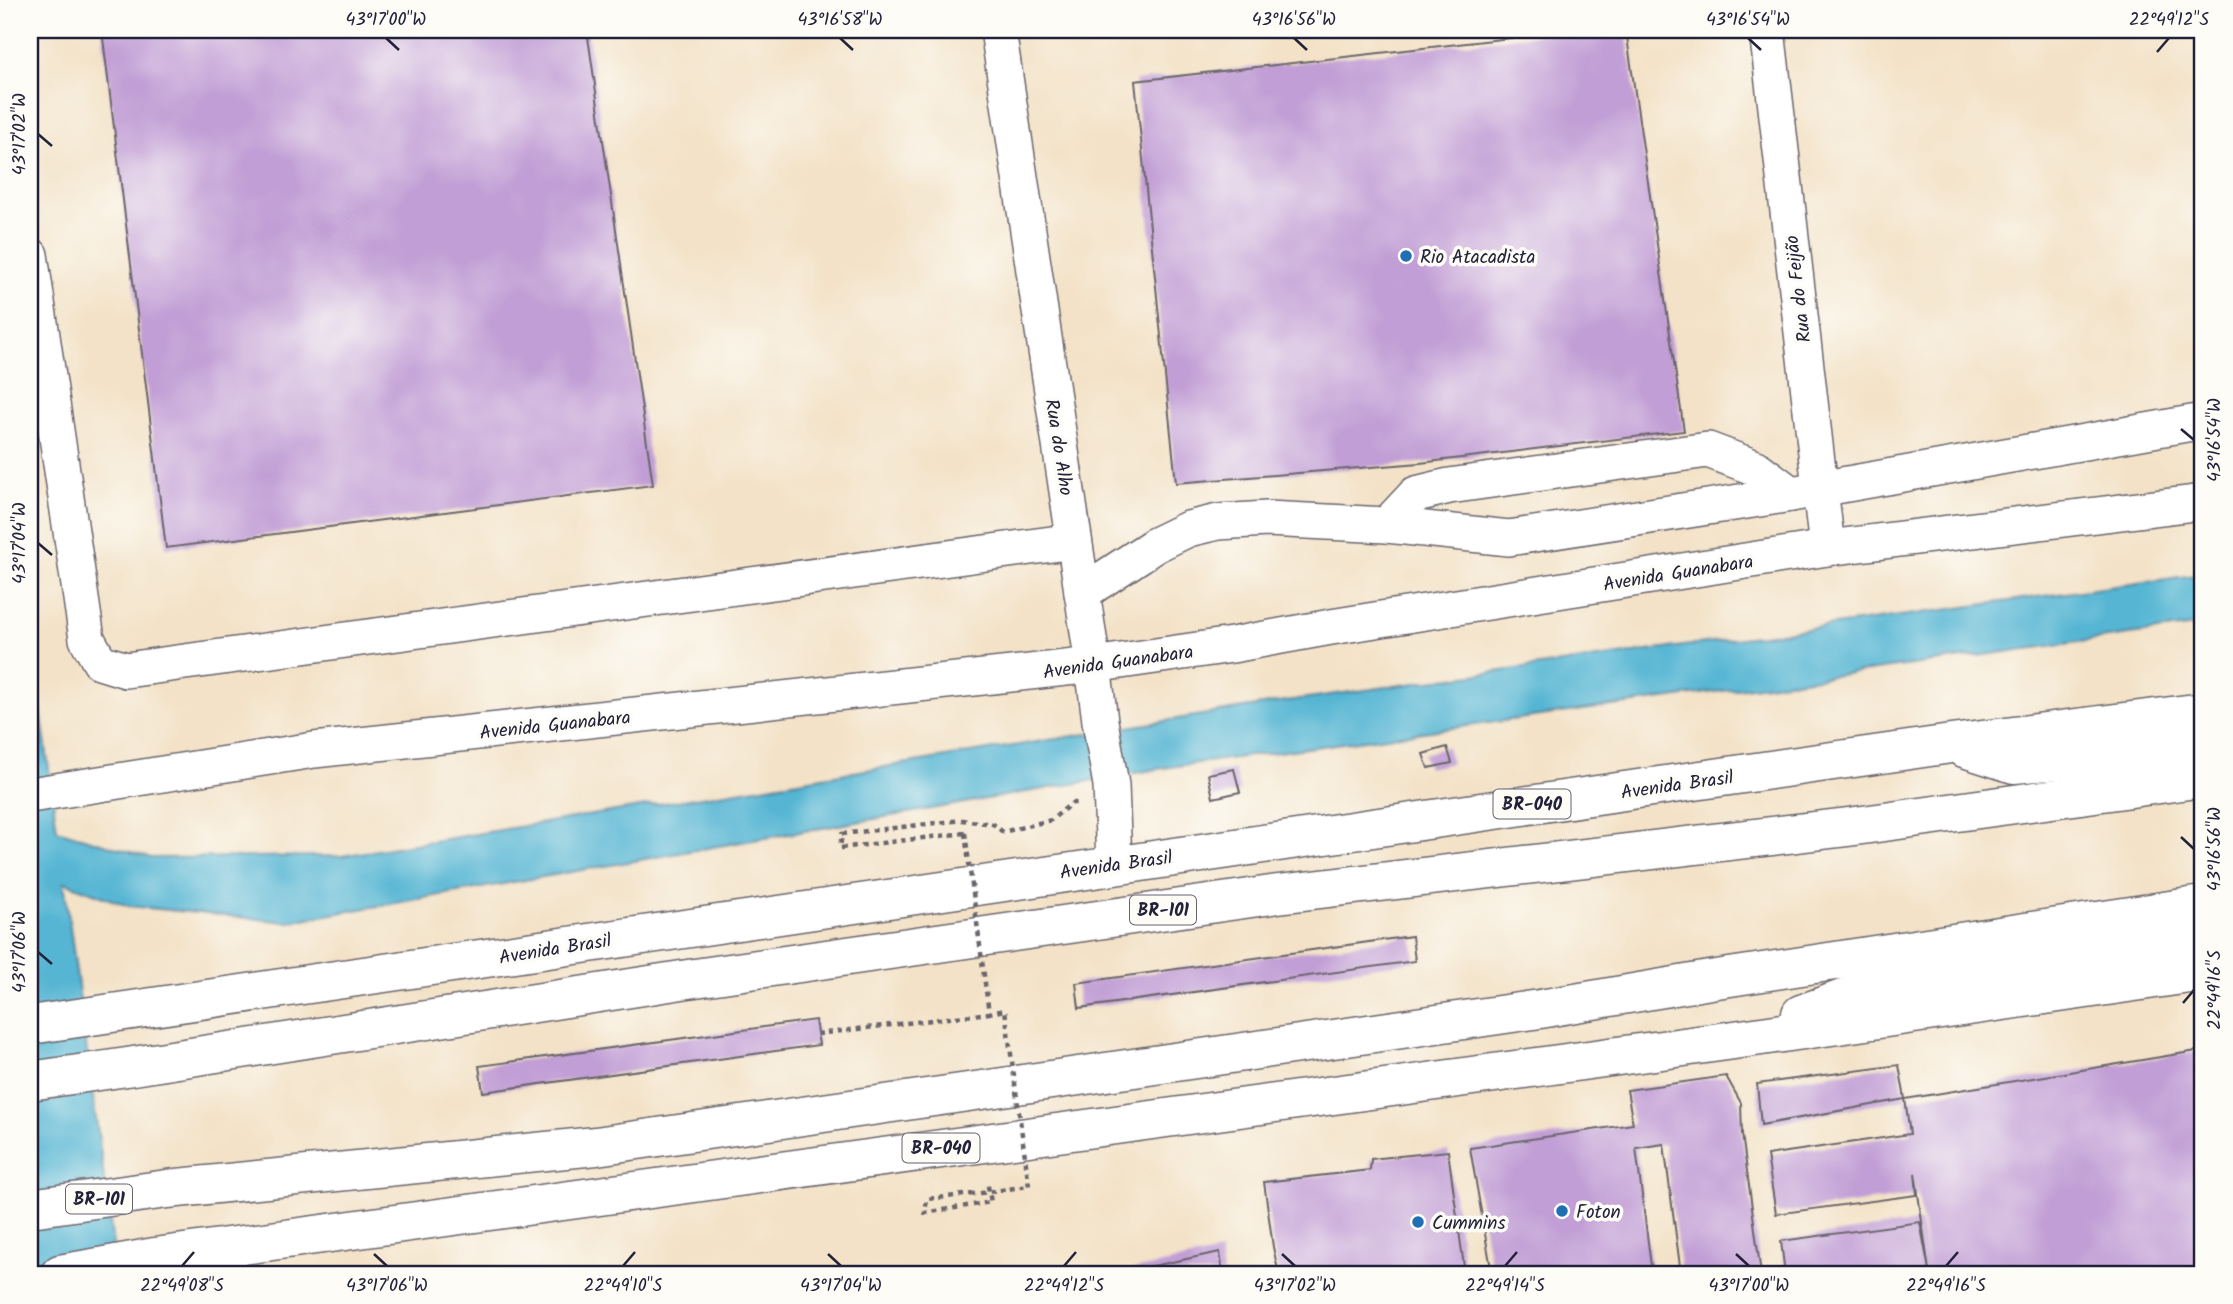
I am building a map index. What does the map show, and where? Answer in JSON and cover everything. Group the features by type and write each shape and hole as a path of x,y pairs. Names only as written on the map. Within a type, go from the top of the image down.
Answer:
{"highway":[{"name":"Avenida Brasil","path":"30,1025 1114,864 1951,744 2203,712"},
{"name":"BR-040","path":"1951,744 2014,764 2203,747"},
{"name":"BR-101","path":"30,1081 701,976 1278,894 1848,827 2203,778"},
{"name":"BR-101","path":"30,1209 167,1189 596,1146 1527,1011 1710,980 2203,905"},
{"name":"BR-040","path":"60,1274 113,1264 155,1265 1727,1041 1867,989 2203,934"},
{"path":"1727,1041 2203,972"}],"street":[{"name":"Rua do Alho","path":"998,30 1111,794 1114,864"},
{"name":"Rua do Feijão","path":"1767,30 1805,491 1827,548"},
{"path":"30,255 87,639 100,662 126,670 1074,541"},
{"path":"1082,593 1155,545 1188,529 1219,522 1267,519 1387,525 1509,538 1805,491 2203,421"},
{"path":"1387,525 1416,494 1449,486 1708,450 1756,468 1805,491"},
{"name":"Avenida Guanabara","path":"30,795 314,750 1093,666 1827,548 2203,502"}],"path":[{"path":"989,1013 965,832 840,848 842,834 962,820 993,824 1003,832 1051,820 1072,803 1111,794"},
{"path":"817,1034 1005,1010 1029,1186 974,1194 927,1199 925,1213 991,1202 986,1175"}],"water":[{"path":"2203,574 2203,625 1169,767 287,922 128,906 64,882 117,1274 30,1274 30,627 57,830 151,858 341,856 1293,700"}],"building":[{"path":"102,30 587,30 653,485 166,548"},
{"name":"Rio Atacadista","path":"1579,30 1626,30 1684,431 1420,463 1176,483 1135,81"},
{"path":"1447,747 1452,763 1428,768 1423,754"},
{"path":"1234,769 1240,792 1213,798 1208,774"},
{"path":"1412,936 1415,961 1079,1008 1076,983"},
{"path":"815,1020 819,1045 483,1092 479,1066"},
{"path":"2203,1050 2203,1274 1785,1274 1781,1241 1920,1222 1929,1270 1915,1173 1917,1195 1776,1214 1767,1155 1910,1134 1905,1099"},
{"path":"1899,1065 1905,1099 1761,1125 1757,1084"},
{"path":"1726,1076 1741,1103 1742,1134 1761,1274 1681,1274 1664,1144 1636,1148 1652,1274 1492,1274 1470,1148 1633,1124 1627,1090"},
{"path":"1448,1151 1465,1274 1263,1274 1278,1270 1264,1182 1370,1170 1371,1159"},
{"path":"1220,1252 1223,1274 1119,1274 1119,1273"}],"place":[{"name":"Rio Atacadista","path":"1406,256"},
{"name":"Foton","path":"1562,1211"},
{"name":"Cummins","path":"1418,1222"}]}
